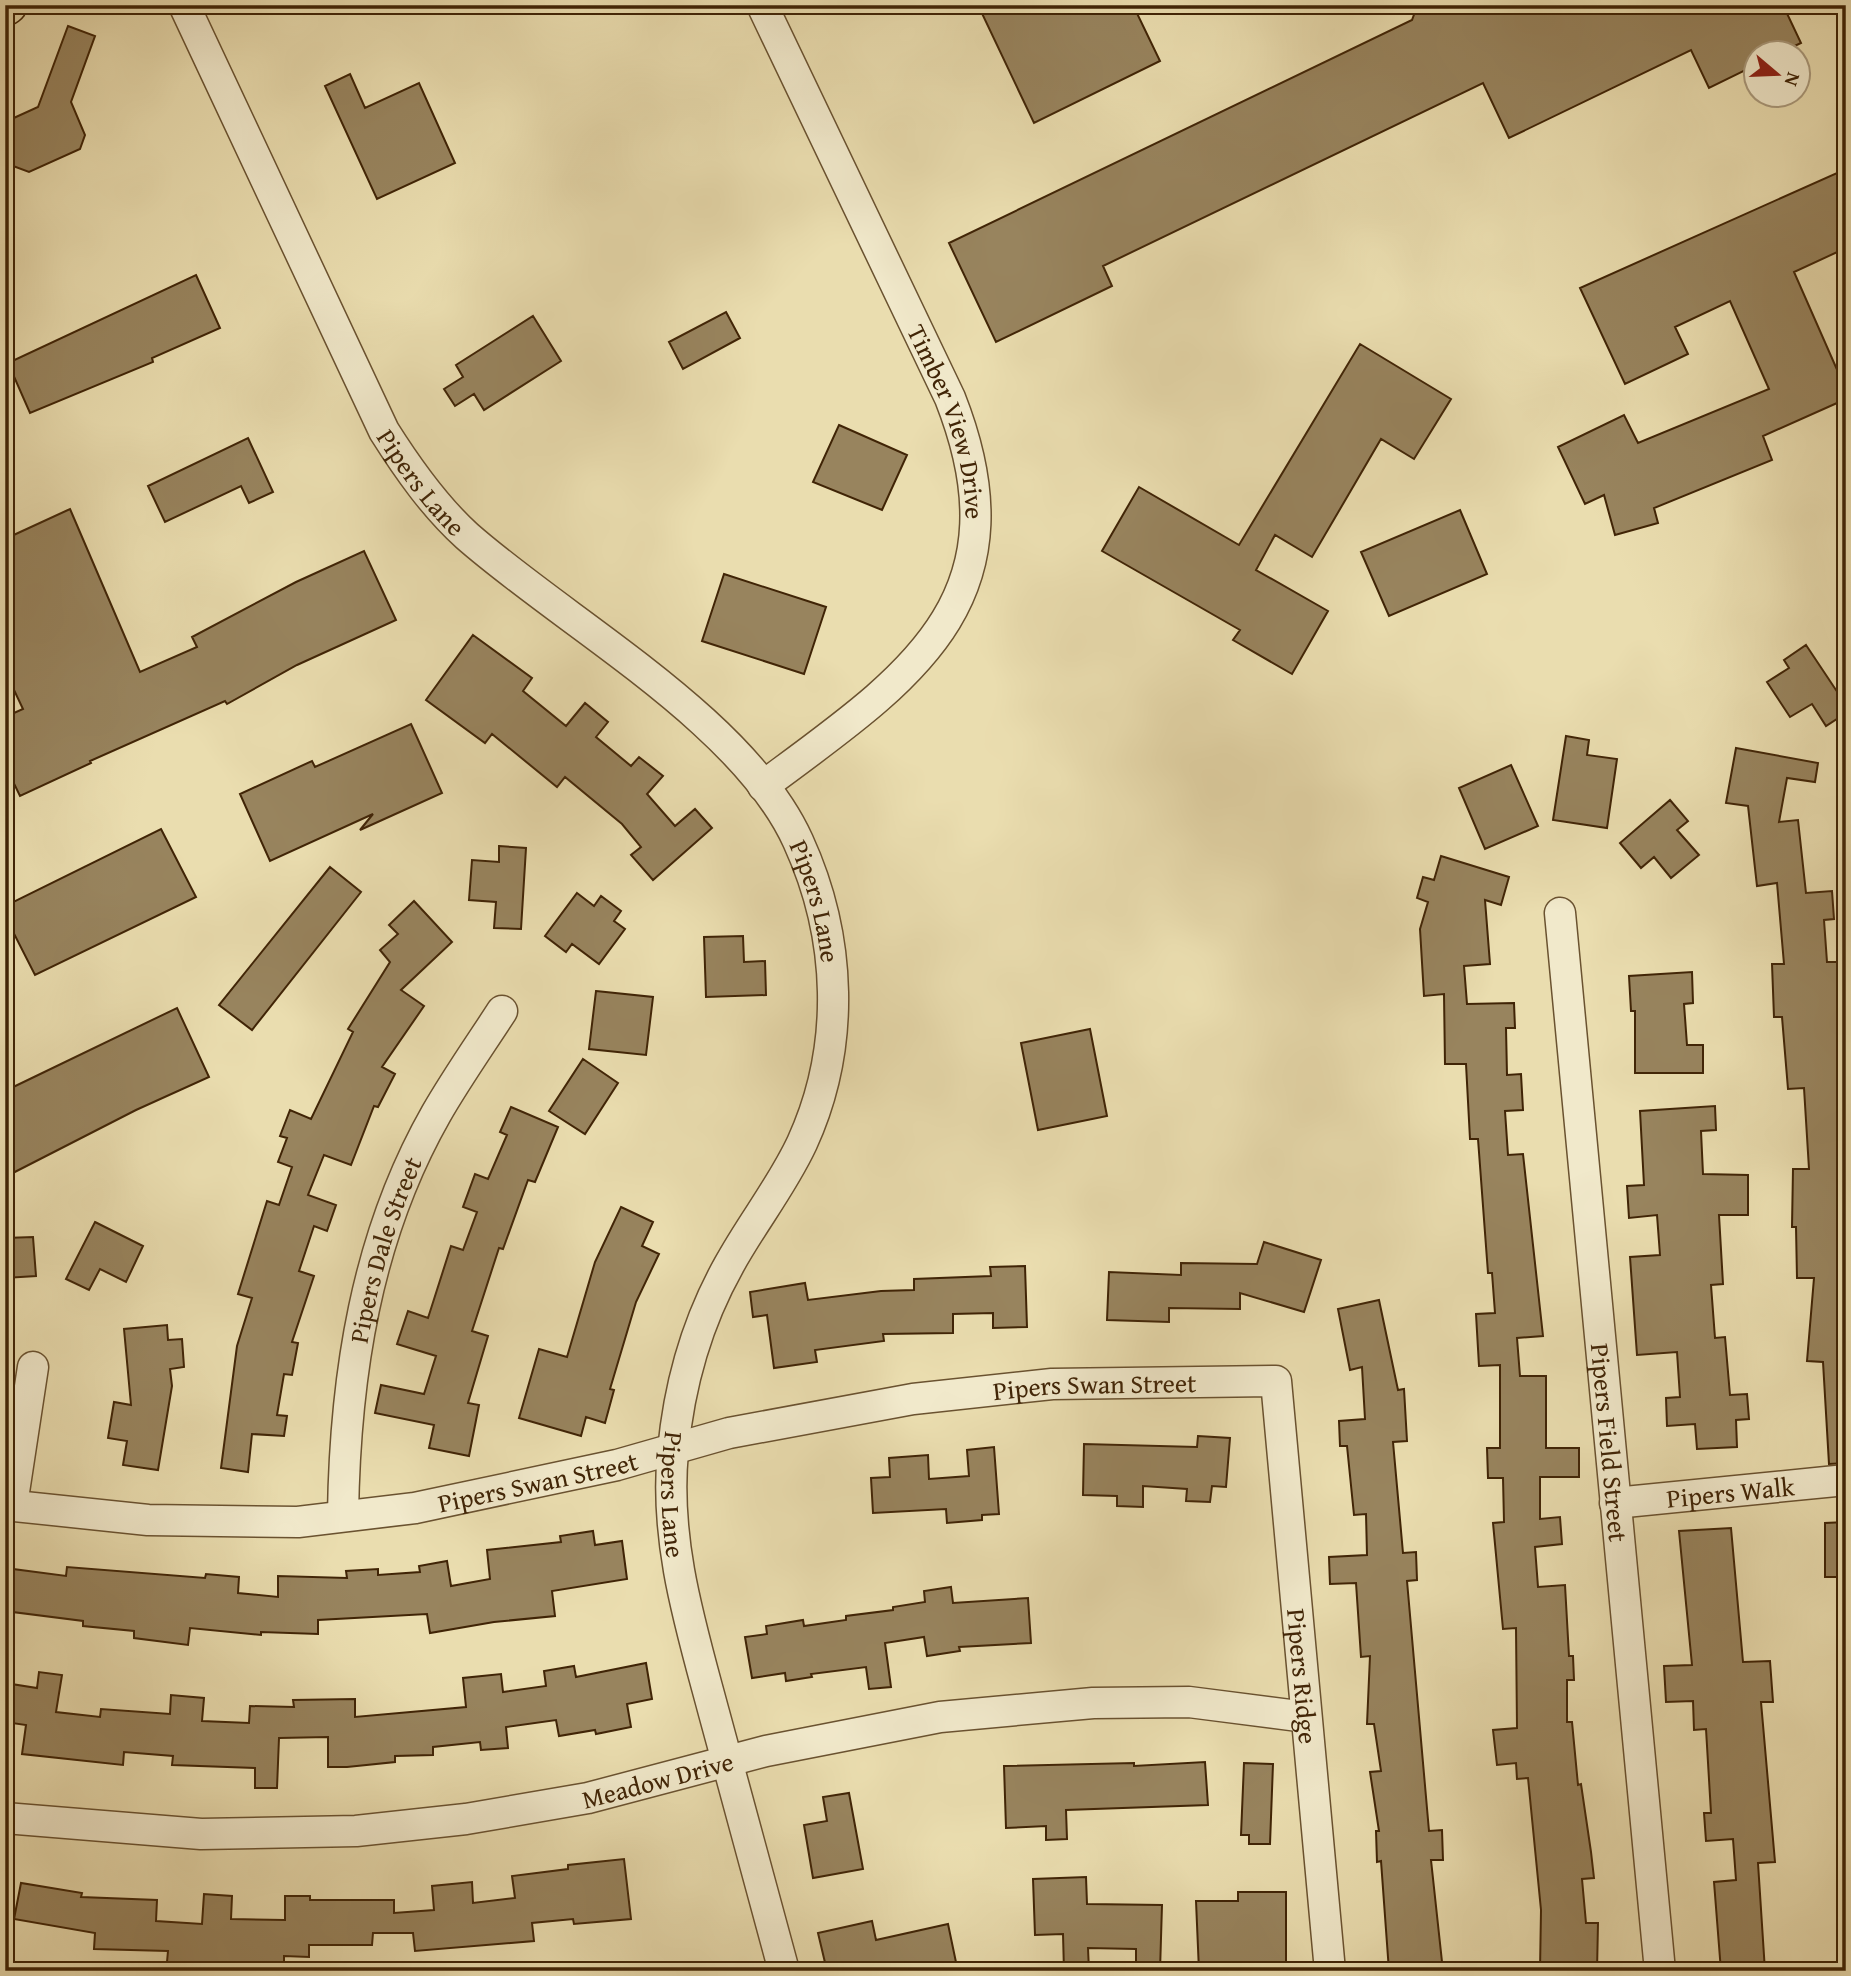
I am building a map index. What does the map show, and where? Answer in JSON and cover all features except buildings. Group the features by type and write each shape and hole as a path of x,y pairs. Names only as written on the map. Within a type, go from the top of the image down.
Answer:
{"street":[{"name":"Pipers Lane","path":"184,5 384,431 406,465 465,534 661,687 721,740 763,786 798,841 821,906 835,990 831,1042 819,1097 802,1143 782,1181 728,1266 706,1311 686,1374 673,1450 672,1521 677,1568 784,1971"},
{"name":"Timber View Drive","path":"762,5 950,398 970,456 976,502 974,533 966,573 952,610 935,638 912,667 880,698 763,786"},
{"name":"Pipers Field Street","path":"1560,913 1660,1971"},
{"name":"Pipers Dale Street","path":"343,1515 344,1434 354,1351 373,1269 400,1190 435,1115 502,1011"},
{"path":"8,1505 33,1367"},
{"name":"Pipers Swan Street","path":"8,1505 149,1520 298,1522 415,1508 673,1450 729,1433 914,1399 1052,1384 1276,1381"},
{"name":"Pipers Ridge","path":"1276,1381 1331,1971"},
{"name":"Pipers Walk","path":"1615,1503 1846,1480"},
{"name":"Meadow Drive","path":"5,1818 201,1834 356,1831 466,1819 588,1798 766,1751 940,1717 1093,1703 1189,1702 1306,1717"}]}
